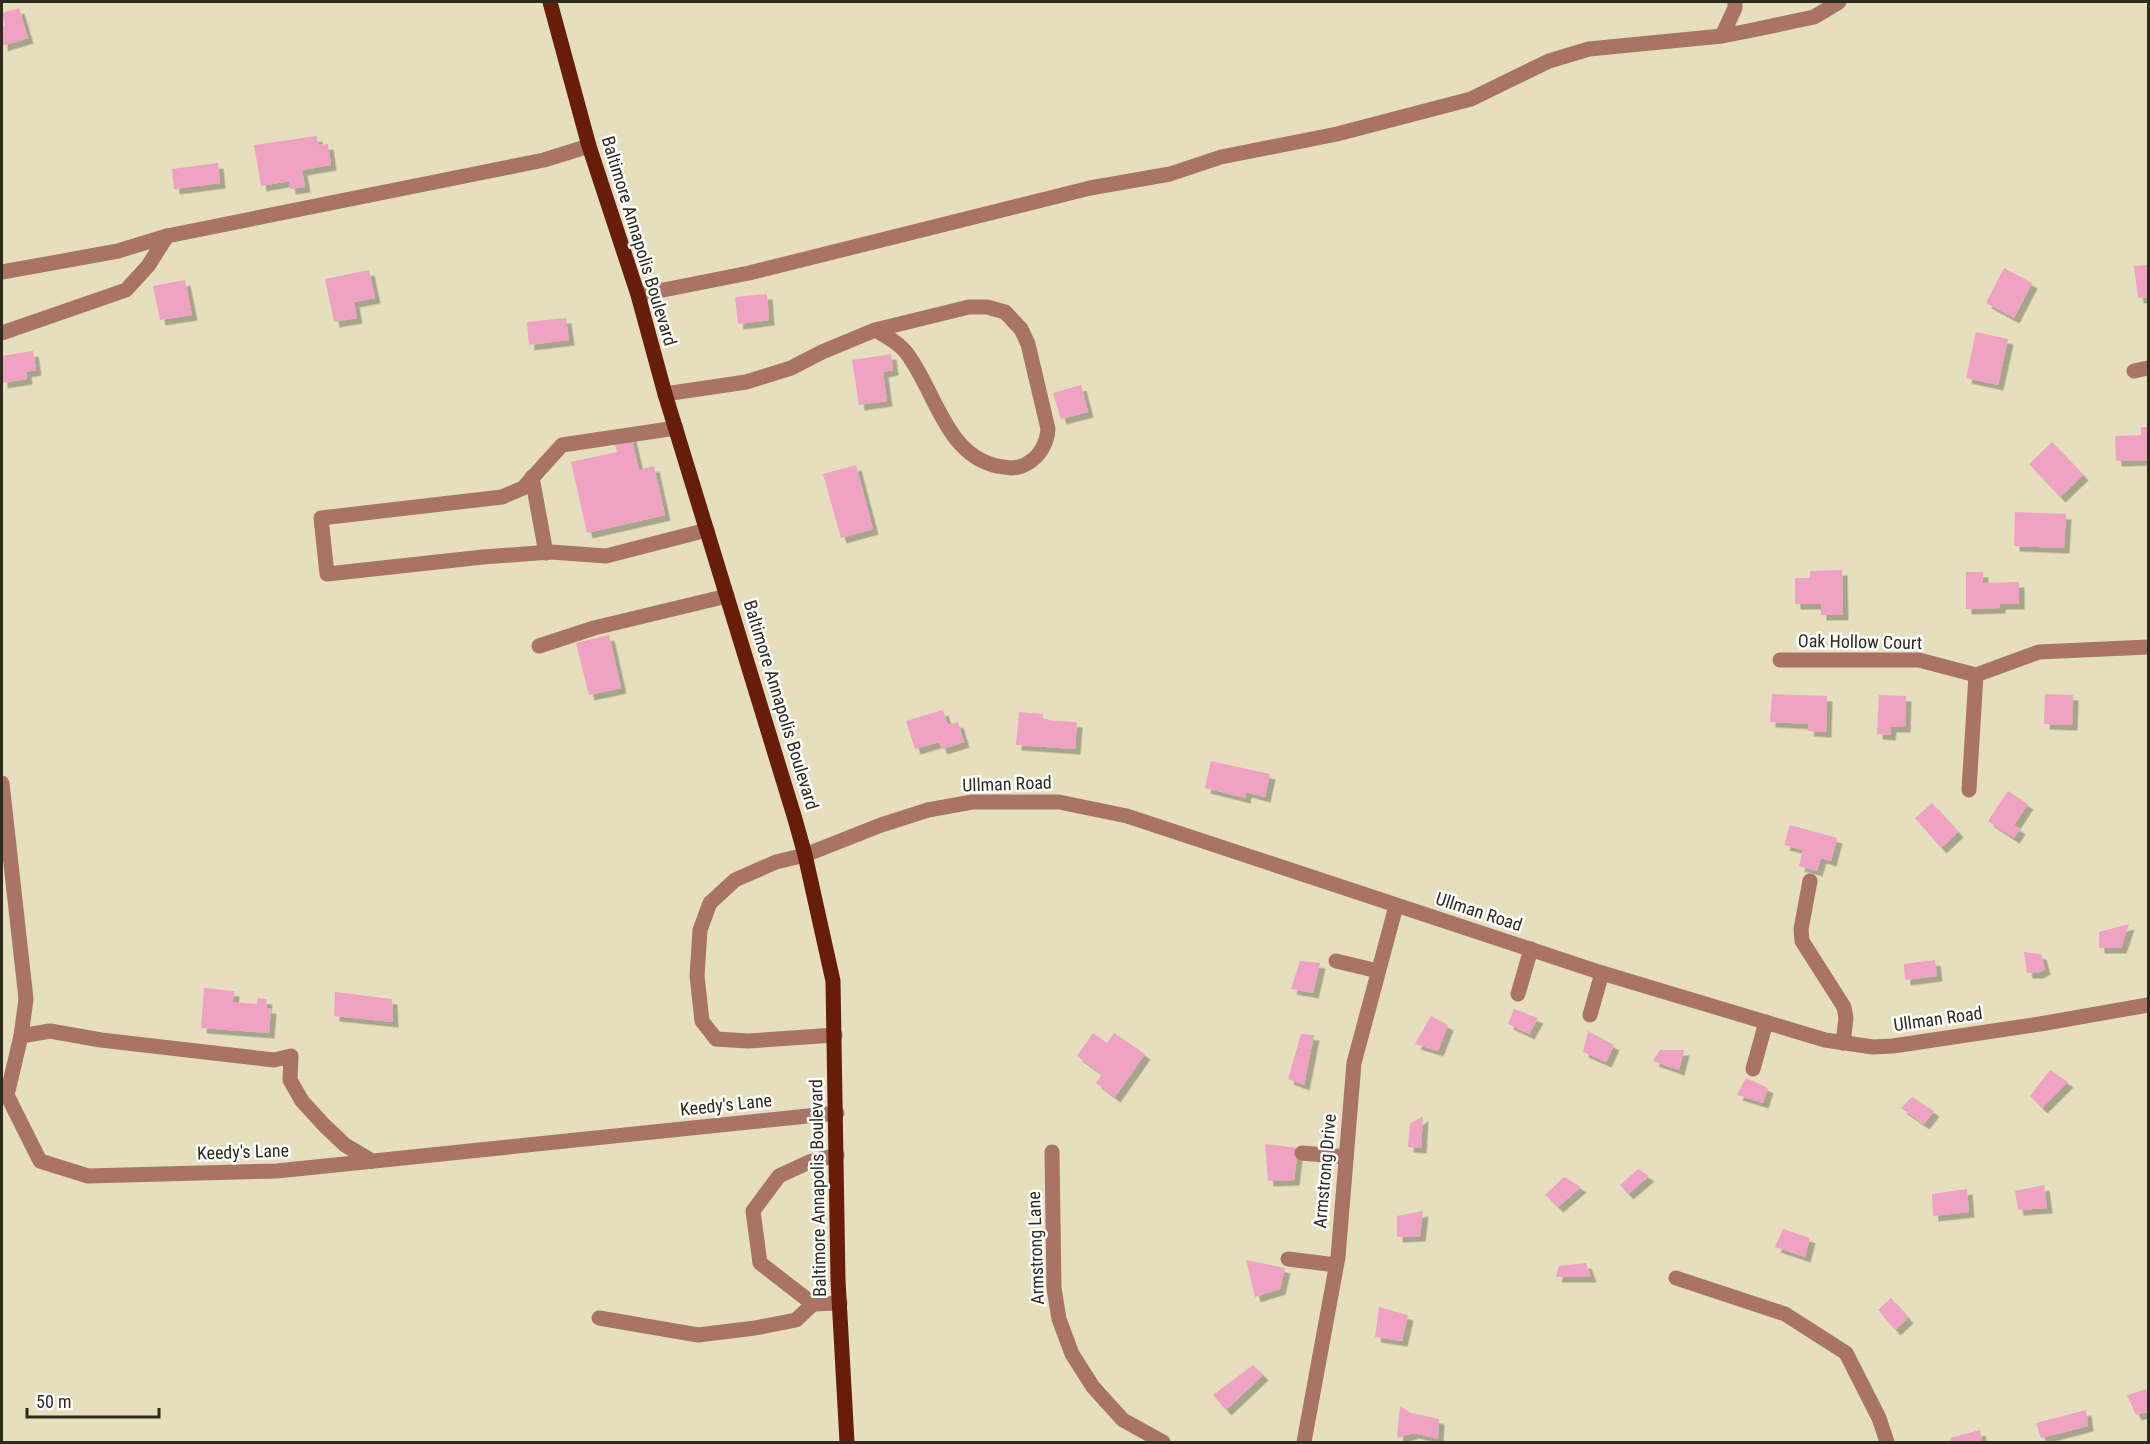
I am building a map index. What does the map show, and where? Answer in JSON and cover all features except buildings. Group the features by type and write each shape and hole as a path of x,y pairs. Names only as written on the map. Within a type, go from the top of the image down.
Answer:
{"main road":[{"name":"Baltimore Annapolis Boulevard","path":"550,2 589,146 638,295 665,394 806,855 833,981 840,1303 847,1443"}],"street":[{"path":"1722,36 1735,8 1735,2"},
{"path":"638,295 749,273 1089,188 1170,174 1221,157 1337,134 1471,99 1550,61 1589,49 1722,36 1814,16 1839,2"},
{"path":"2,272 118,251 167,236 544,160 589,146"},
{"path":"2,333 126,290 148,266 167,236"},
{"path":"665,394 746,382 791,368 822,352 875,330 969,307 987,307 1005,312 1021,329 1028,344 1048,429 1047,439 1040,452 1023,466 1011,469 990,464 973,456 954,436 941,416 928,387 904,350 875,330"},
{"path":"676,428 562,445 523,488 502,497 321,518 327,574 483,556 546,553 606,556 707,530"},
{"path":"532,477 546,553"},
{"path":"539,646 594,628 727,596"},
{"path":"1969,790 1976,675 2040,652 2148,648"},
{"name":"Oak Hollow Court","path":"1780,660 1918,660 1976,675"},
{"name":"Keedy's Lane","path":"2,783 26,999 21,1036 7,1095 40,1161 88,1176 277,1171 837,1113"},
{"name":"Ullman Road","path":"835,1035 748,1041 716,1039 702,1021 697,975 700,930 710,903 735,880 776,862 806,855 881,825 928,810 972,802 1059,802 1126,816 1602,973 1825,1040 1873,1047 1893,1046 2148,1005"},
{"path":"1809,881 1802,941 1844,1007 1846,1018 1843,1043"},
{"name":"Armstrong Drive","path":"1304,1443 1336,1265 1354,1063 1396,906"},
{"path":"1518,994 1531,950"},
{"path":"1336,961 1378,971"},
{"path":"1590,1015 1602,973"},
{"path":"1753,1069 1766,1022"},
{"path":"21,1036 50,1031 101,1040 274,1060 291,1056 290,1080 302,1101 345,1145 372,1161"},
{"name":"Armstrong Lane","path":"1052,1152 1054,1288 1059,1319 1072,1354 1093,1387 1123,1420 1163,1443"},
{"path":"1302,1153 1346,1157"},
{"path":"837,1155 809,1162 779,1176 753,1211 760,1263 813,1304 840,1303"},
{"path":"1288,1259 1336,1265"},
{"path":"1676,1278 1785,1314 1846,1353 1879,1418 1887,1443"},
{"path":"599,1318 698,1335 796,1320 813,1304"}]}
